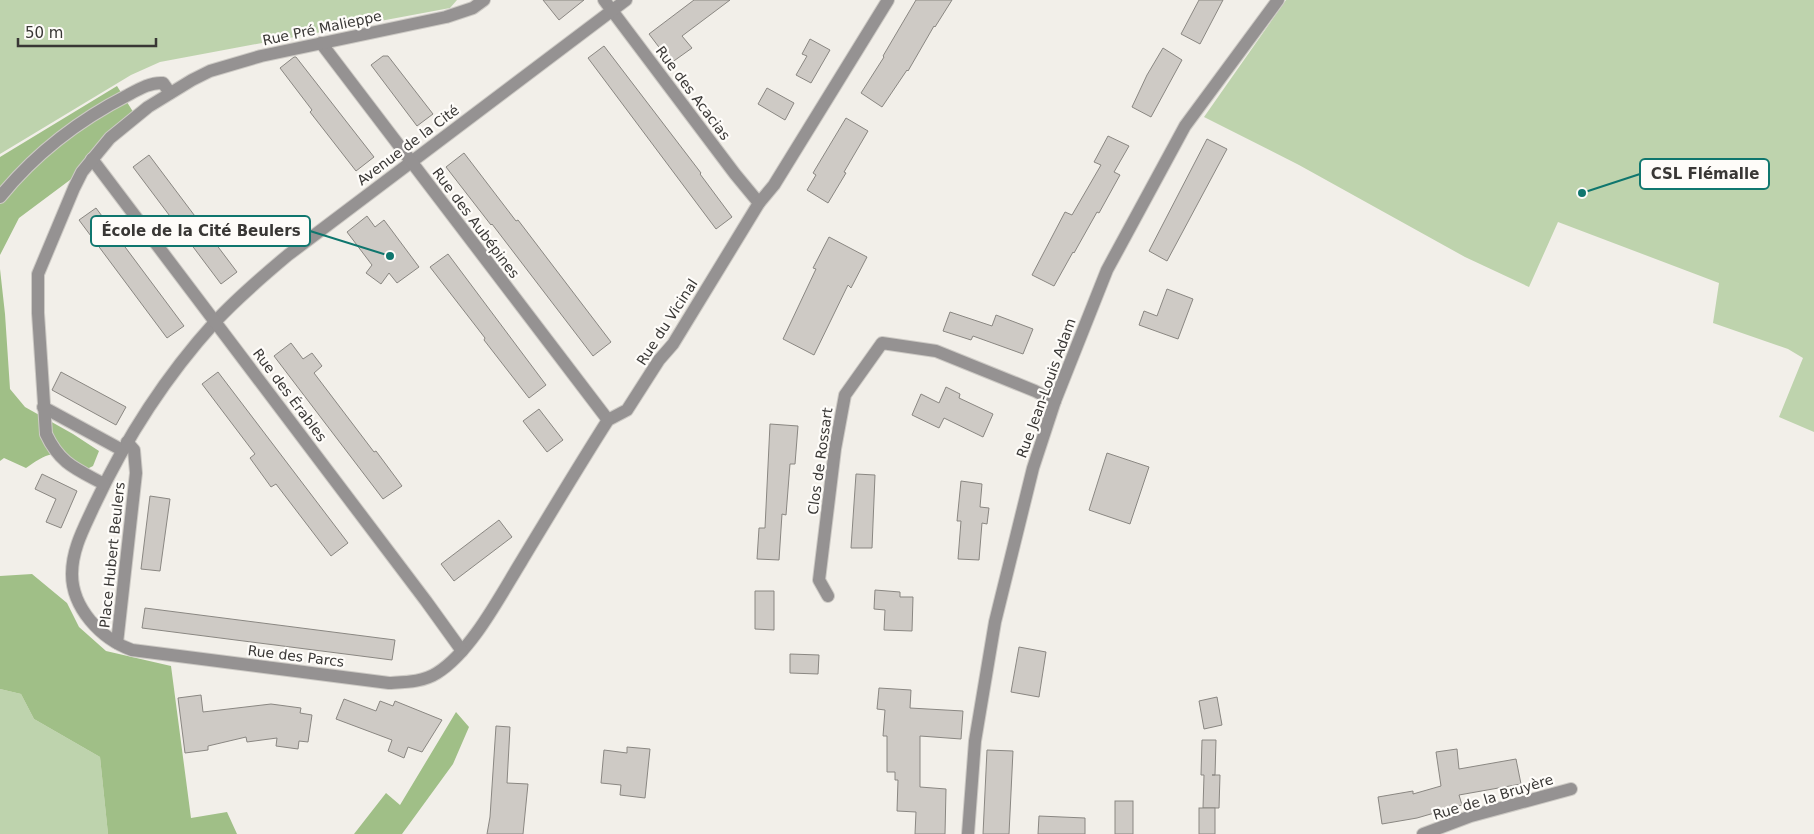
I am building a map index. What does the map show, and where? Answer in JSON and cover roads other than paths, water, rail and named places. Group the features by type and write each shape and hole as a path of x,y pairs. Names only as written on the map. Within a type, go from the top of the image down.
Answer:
{"street":[{"name":"Rue Pré Malieppe","path":"43,407 38,274 82,172 110,138 128,122 170,93 210,71 235,63 322,43 446,17 473,8 484,0"},
{"name":"Rue des Acacias","path":"604,0 735,174 760,203"},
{"name":"Avenue de la Cité","path":"215,322 288,255 626,0"},
{"name":"Rue du Vicinal","path":"462,651 500,596 608,420 627,410 659,360 673,344 888,0"},
{"name":"Rue Jean-Louis Adam","path":"968,834 975,741 995,622 1033,468 1055,402 1107,270 1185,126 1278,0"},
{"name":"Rue des Aubépines","path":"322,43 608,420"},
{"path":"0,197 12,182 37,158 95,114 132,93 156,83 163,83 170,93"},
{"name":"Rue des Érables","path":"92,159 462,651"},
{"name":"Place Hubert Beulers","path":"124,446 134,450 136,473 118,642 93,624 77,600 72,576 73,558 78,539 124,446 154,400 215,322"},
{"name":"Clos de Rossart","path":"828,596 819,580 834,449 845,395 882,343 936,352 1035,391 1055,402"},
{"path":"43,407 124,446"},
{"name":"Place Hubert Beulers","path":"43,407 46,434 53,449 69,465 104,484"},
{"name":"Rue des Parcs","path":"118,642 132,650 389,683 416,681 436,674 452,662 462,651"},
{"name":"Rue de la Bruyère","path":"1423,834 1471,816 1571,789"}],"place":[{"name":"CSL Flémalle","path":"1582,193"},
{"name":"École de la Cité Beulers","path":"390,256"}]}
